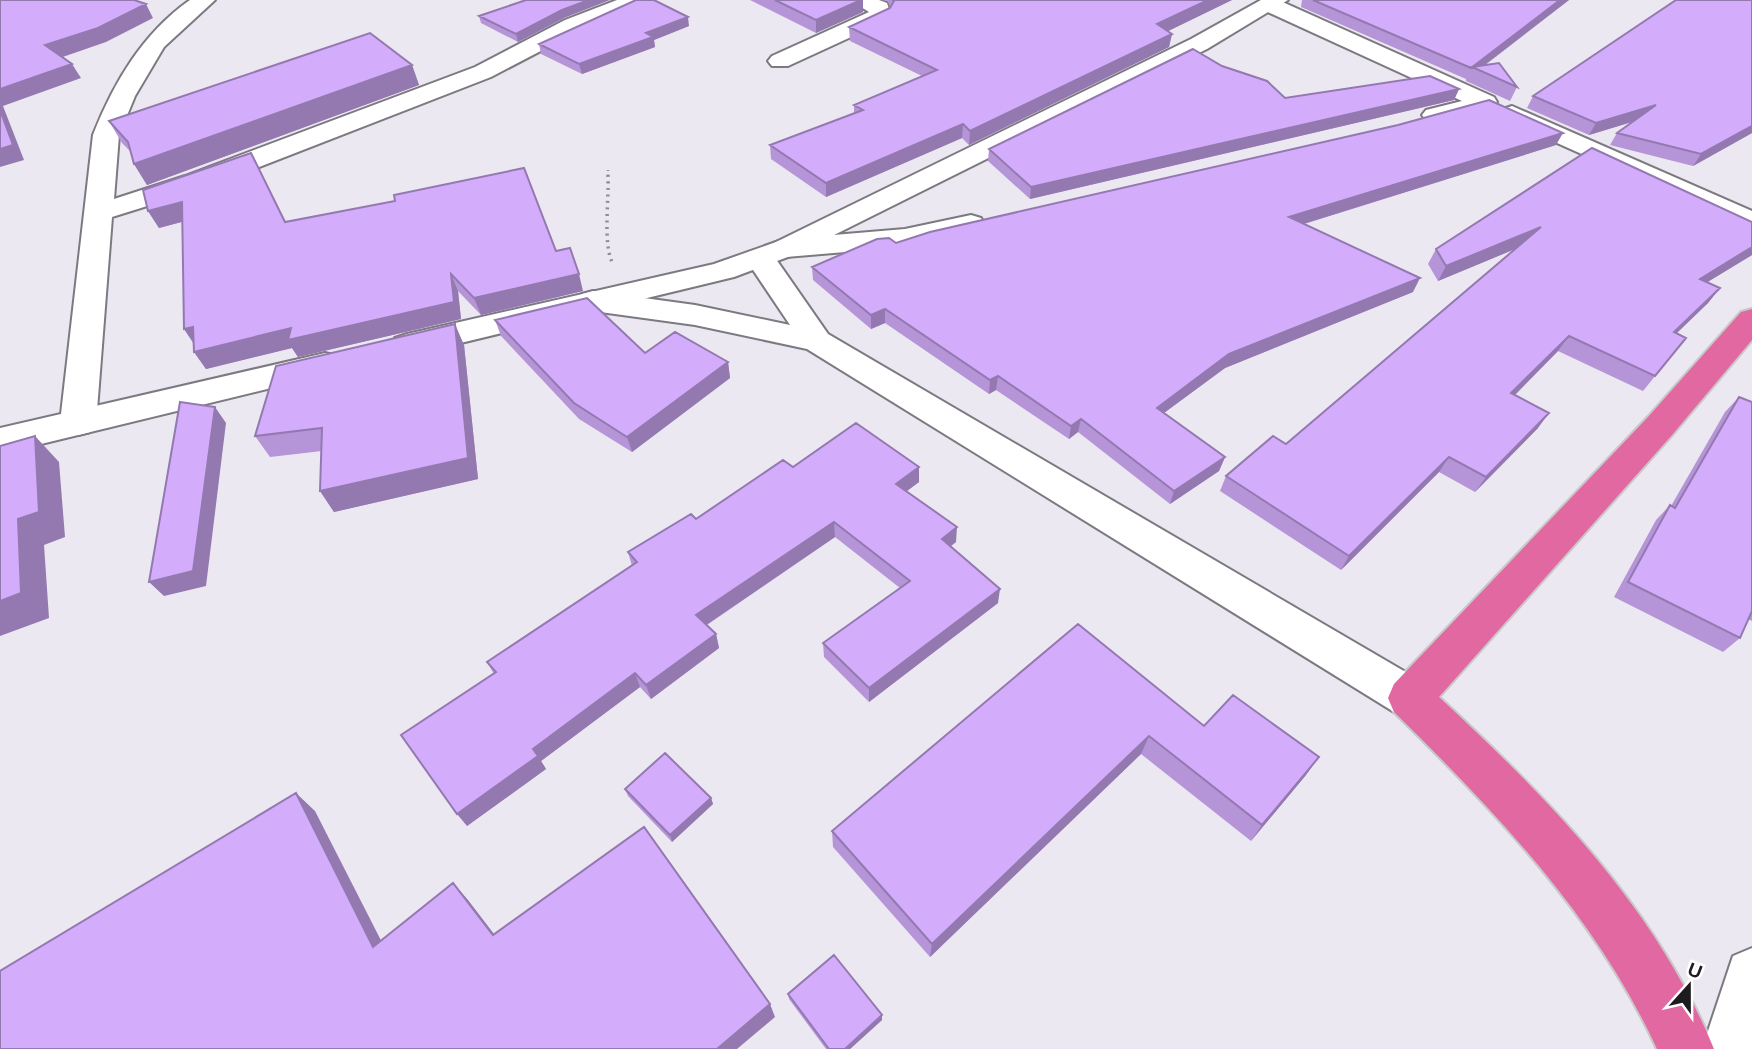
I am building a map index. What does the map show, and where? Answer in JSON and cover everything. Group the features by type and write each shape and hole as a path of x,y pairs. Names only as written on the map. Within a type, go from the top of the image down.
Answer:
{"highway":[{"path":"1686,1049 1648,973 1575,874 1478,763 1410,698 1660,426 1752,319"}],"street":[{"path":"78,422 106,135 120,97 156,43 177,19 204,0"},
{"path":"100,212 195,182 500,65 573,25 636,0"},
{"path":"780,61 880,15 879,8 861,0"},
{"path":"0,441 723,271 773,253 1186,50 1273,2 1485,102 1752,220"},
{"path":"1406,123 1485,102"},
{"path":"773,253 905,238 998,218"},
{"path":"773,253 817,341"},
{"path":"609,297 817,341 1410,698"},
{"path":"1730,1049 1752,975"}],"path":[{"path":"608,170 610,211 606,248 609,297"}],"building":[{"path":"0,0 134,0 146,4 98,28 45,45 72,64 0,89"},
{"path":"526,0 589,0 562,10 516,34 479,16"},
{"path":"636,0 654,0 688,17 646,33 653,37 579,64 539,44"},
{"path":"775,0 861,0 816,20"},
{"path":"893,0 1208,0 1157,24 1172,34 970,131 963,124 826,183 770,145 863,110 854,105 937,70 849,27 890,8"},
{"path":"1313,0 1560,0 1471,68"},
{"path":"1676,0 1752,0 1752,126 1701,154 1617,133 1656,105 1596,123 1533,96"},
{"path":"370,33 412,65 134,164 128,142 109,121"},
{"path":"1193,49 1222,66 1267,81 1285,98 1430,76 1459,89 1031,187 989,149"},
{"path":"1499,63 1517,87 1472,67"},
{"path":"1489,100 1563,133 1289,217 1420,278 1229,354 1157,408 1225,457 1174,491 1081,419 1071,426 998,376 990,380 885,309 871,315 812,267 877,239 889,238 896,243 930,232 1398,125"},
{"path":"0,110 13,145 0,149"},
{"path":"1592,148 1752,222 1752,247 1700,279 1720,288 1674,332 1686,338 1655,376 1569,336 1511,393 1549,413 1486,477 1449,457 1349,556 1226,476 1273,436 1286,444 1541,227 1446,266 1436,249"},
{"path":"251,153 285,222 395,201 394,195 524,168 556,251 570,248 579,274 474,298 451,274 454,302 288,340 291,328 194,352 193,327 184,329 182,202 148,211 143,190"},
{"path":"587,298 645,353 675,332 728,362 627,437 574,403 495,320"},
{"path":"455,324 468,458 320,491 322,428 255,436 276,366"},
{"path":"1739,397 1752,402 1752,611 1740,638 1628,582 1670,505 1675,508"},
{"path":"180,402 215,407 193,571 149,582"},
{"path":"856,423 919,467 896,484 957,527 942,539 1000,589 869,688 823,643 910,581 834,522 696,615 716,634 646,685 635,673 533,749 538,756 457,814 401,735 496,672 487,662 637,562 628,552 691,514 696,519 783,460 793,467"},
{"path":"35,436 39,512 18,519 21,593 0,601 0,446"},
{"path":"1078,624 1204,726 1233,695 1319,757 1262,825 1149,736 932,944 832,831"},
{"path":"665,753 711,798 670,835 625,789"},
{"path":"296,793 373,947 453,883 493,935 644,827 770,1004 717,1049 0,1049 0,971"},
{"path":"834,955 882,1015 845,1049 829,1049 788,994"}]}
